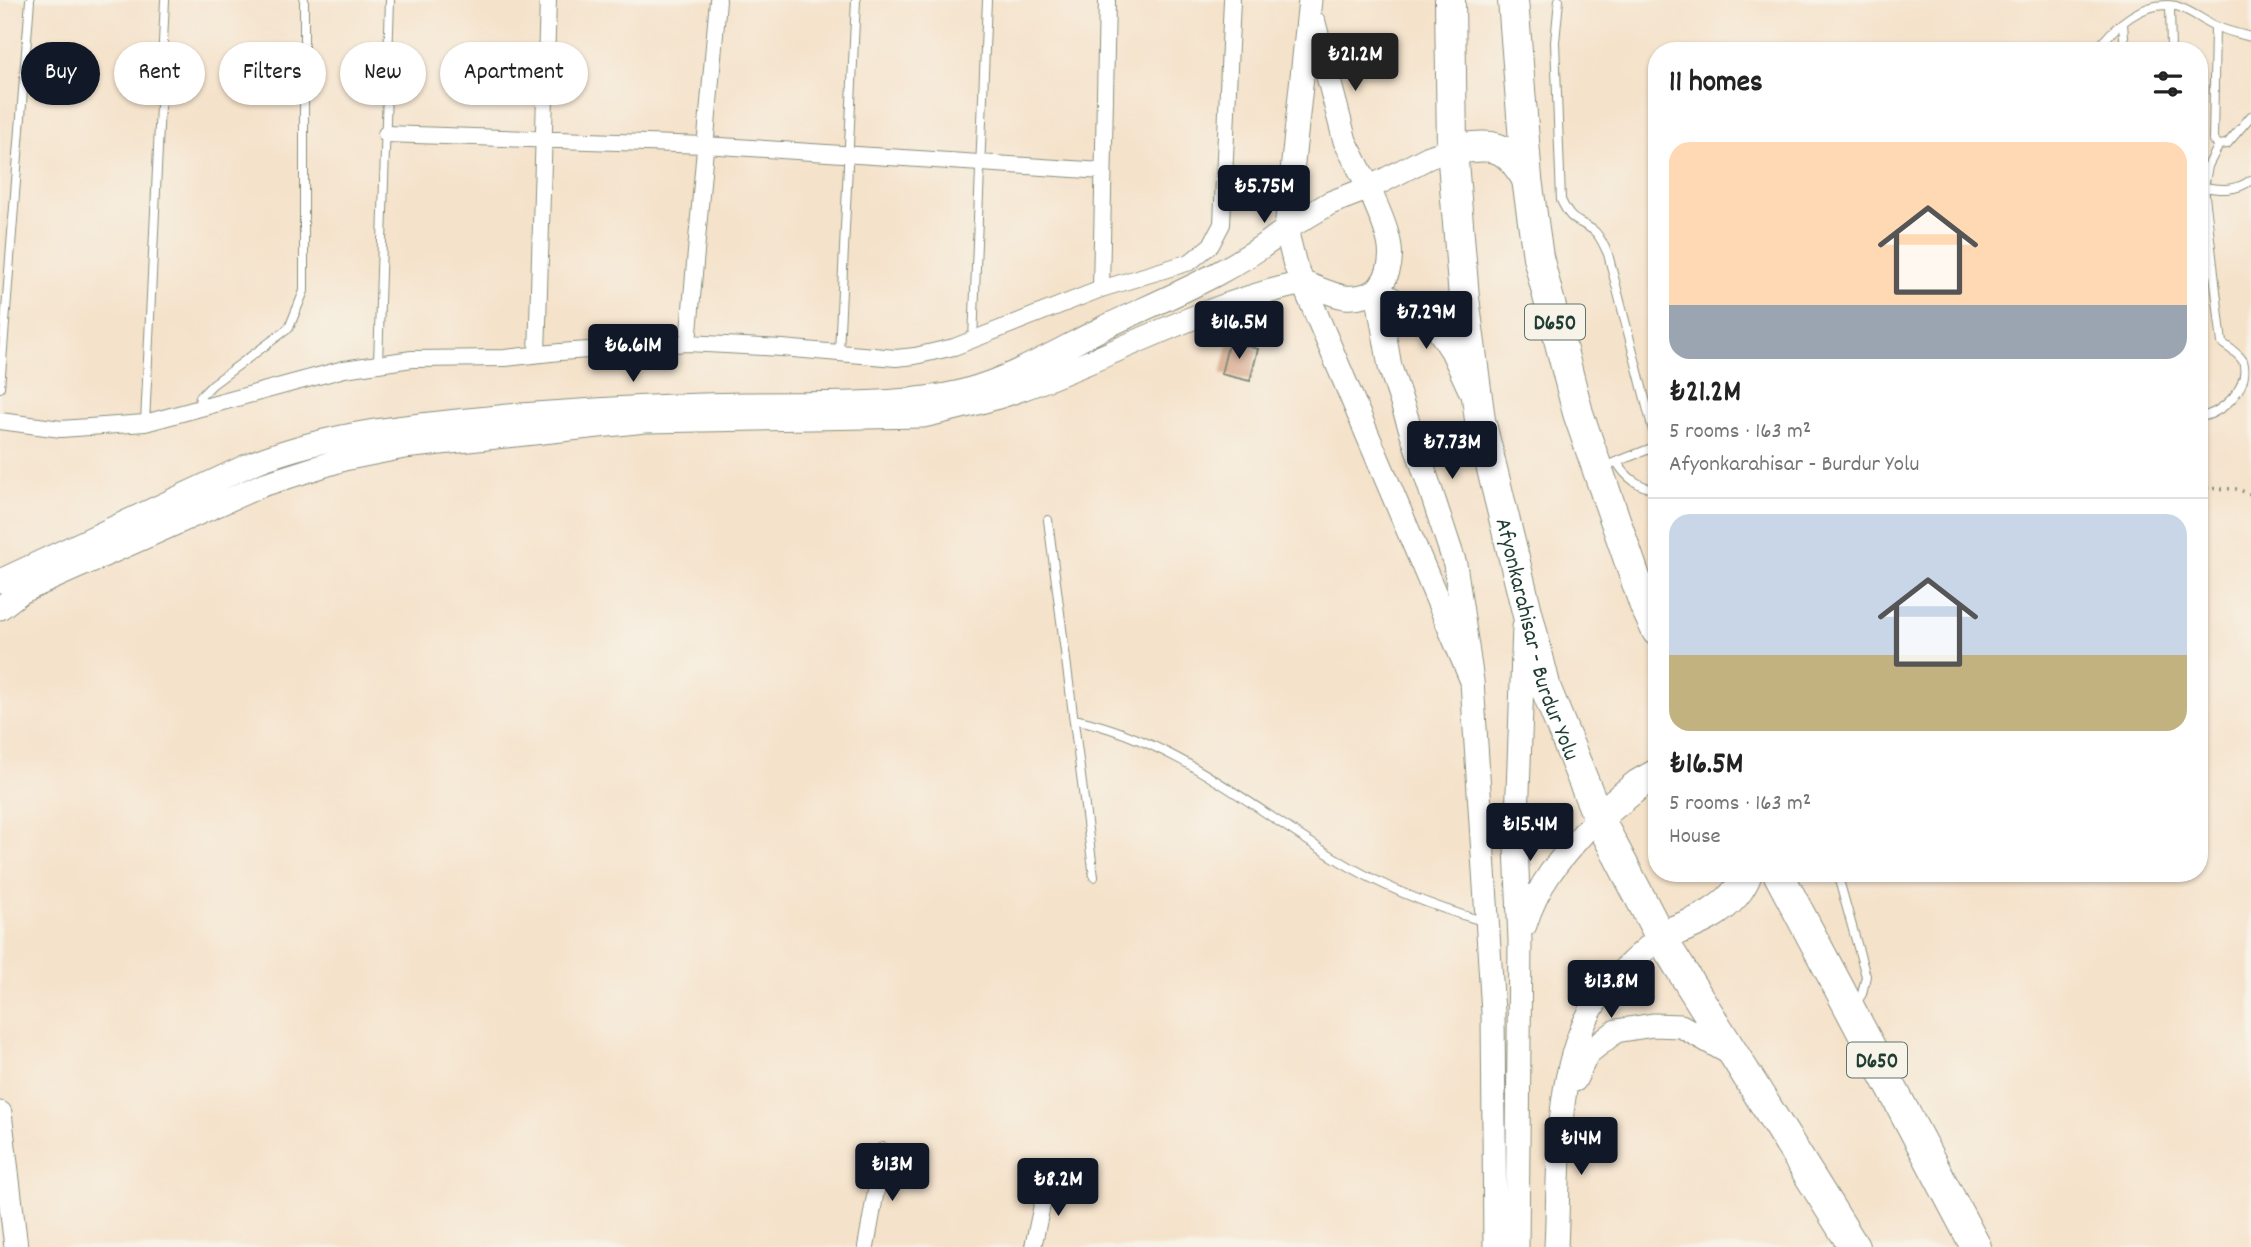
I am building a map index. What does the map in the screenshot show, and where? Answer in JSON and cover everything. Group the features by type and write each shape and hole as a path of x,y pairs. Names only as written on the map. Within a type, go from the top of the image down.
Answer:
{"highway":[{"name":"Afyonkarahisar - Burdur Yolu","path":"1450,0 1452,149 1464,298 1478,407 1546,689 1598,817 1660,936 1854,1247"},
{"name":"D650","path":"1513,0 1527,179 1538,257 1578,413 1607,466 1648,598"},
{"path":"1452,149 1485,146 1495,148 1515,160 1527,179"},
{"path":"1598,817 1648,779"},
{"path":"1660,936 1705,919 1742,888 1744,882"},
{"name":"D650","path":"1783,882 1976,1247"}],"main road":[{"path":"0,608 21,592 262,485 344,459 404,447 618,423 923,416 1017,391 1248,296 1303,283 1345,297 1362,296 1377,291 1388,276 1390,244 1369,188 1345,141 1310,5"},
{"path":"1310,5 1286,229 1295,265 1472,681"},
{"path":"0,581 253,463 279,453 343,436 440,422 633,406 865,402 949,394 1008,375 1248,255 1331,203 1452,149"},
{"path":"1377,291 1431,319 1452,351 1478,407"},
{"path":"1377,291 1390,367 1455,564 1472,681 1493,1012 1495,1247"},
{"path":"1517,1247 1520,942 1516,846 1525,610"},
{"path":"1520,942 1533,900 1551,869 1598,817"},
{"path":"1556,1247 1563,1105 1573,1048 1592,1009 1618,975 1660,936"},
{"path":"1563,1105 1587,1054 1616,1031 1653,1025 1682,1026 1733,1055"},
{"path":"0,1113 16,1247"}],"street":[{"path":"537,354 548,0"},
{"path":"688,344 718,0"},
{"path":"1101,289 1107,0"},
{"path":"0,421 28,422 61,429 145,424 310,377 378,363 442,357 505,358 688,344 839,352 896,358 934,353 973,340 992,330 1101,289 1190,262 1205,252 1218,235 1222,224 1232,0"},
{"path":"386,134 705,145 1103,171"},
{"path":"866,1247 883,1151"},
{"path":"1033,1247 1047,1182"}],"lane":[{"path":"0,388 30,0"},
{"path":"145,424 165,0"},
{"path":"198,409 200,397 213,384 289,328 304,291 304,0"},
{"path":"378,363 390,0"},
{"path":"839,352 856,0"},
{"path":"973,340 987,0"},
{"path":"1559,0 1555,42 1561,200 1577,222 1593,230 1608,254 1648,411"},
{"path":"2169,5 2171,42"},
{"path":"2105,42 2123,23 2145,8 2169,5 2185,9 2215,26 2251,37"},
{"path":"2123,23 2124,42"},
{"path":"2215,26 2212,137 2219,145"},
{"path":"2219,145 2227,144 2251,117"},
{"path":"2208,166 2219,145"},
{"path":"2208,188 2223,190 2244,186 2251,180"},
{"path":"2208,222 2222,343 2242,360 2246,372 2244,385 2228,406 2208,416"},
{"path":"0,238 12,238"},
{"path":"1607,466 1648,450"},
{"path":"1607,466 1648,488"},
{"path":"1048,520 1094,877"},
{"path":"1074,719 1112,729 1161,749 1235,791 1335,858 1364,874 1424,902 1487,922"},
{"path":"1840,882 1866,976 1862,994 1851,1012"}],"path":[{"path":"2208,488 2236,489 2251,494"}],"building":[{"path":"1229,341 1258,349 1250,381 1221,374"}]}
